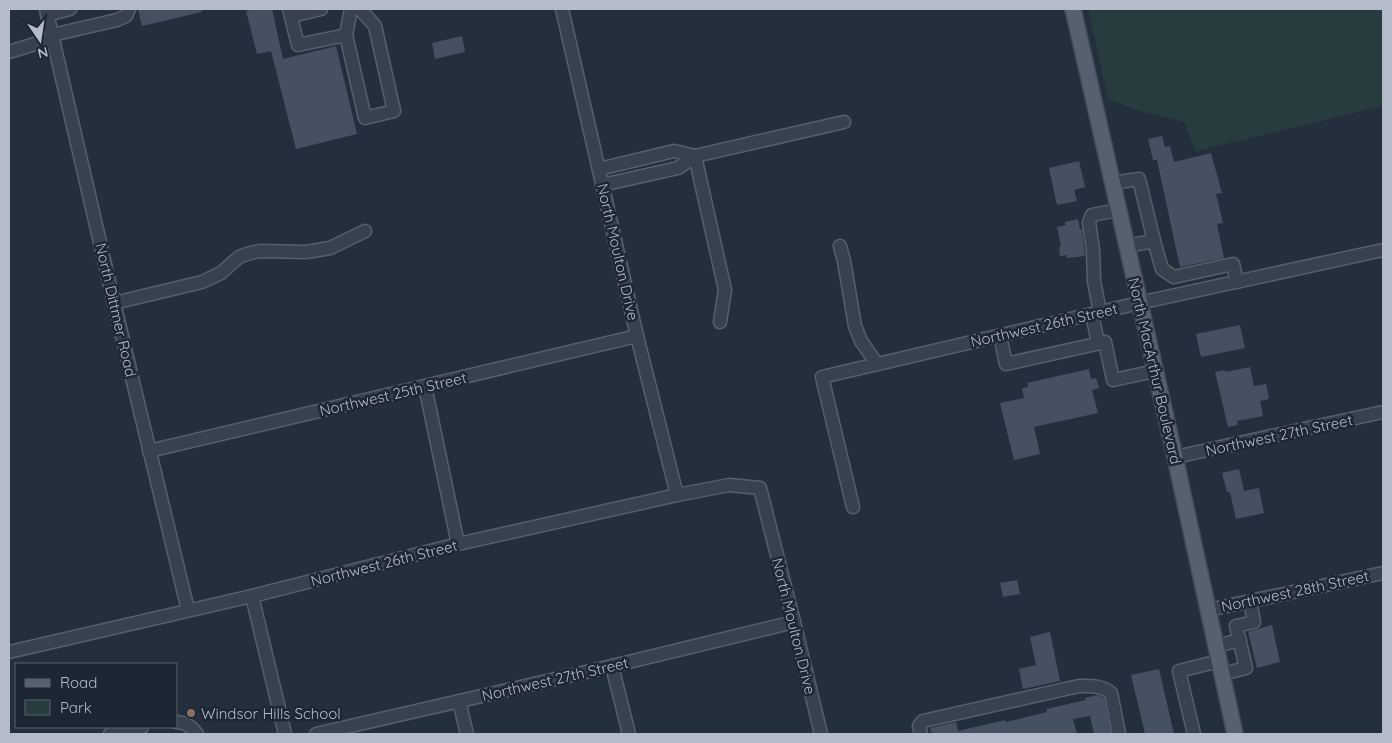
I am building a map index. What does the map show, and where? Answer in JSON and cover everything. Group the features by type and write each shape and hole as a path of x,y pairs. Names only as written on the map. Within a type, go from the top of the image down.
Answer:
{"main road":[{"name":"North MacArthur Boulevard","path":"1073,9 1235,734"}],"street":[{"path":"46,12 70,9"},
{"path":"9,52 52,37 117,20 126,16 130,9"},
{"path":"321,9 290,13 298,45 346,35"},
{"path":"351,9 346,35 365,118 394,111 375,26 360,9"},
{"name":"North Moulton Drive","path":"562,9 637,336 677,495"},
{"name":"North Dittmer Road","path":"46,12 188,610"},
{"path":"602,185 678,168 695,156 844,122"},
{"path":"599,169 674,151 695,156"},
{"path":"695,156 725,290 720,322"},
{"path":"648,157 652,174"},
{"path":"1112,183 1139,179 1162,269 1174,277 1233,264 1236,282"},
{"path":"1098,343 1093,250 1089,222 1092,215 1118,210"},
{"path":"114,303 202,282 221,273 239,257 250,253 260,251 306,252 330,248 365,231"},
{"path":"1126,246 1154,241"},
{"path":"840,246 856,326 861,341 877,364"},
{"name":"Northwest 26th Street","path":"853,507 822,377 1139,303 1383,250"},
{"name":"Northwest 25th Street","path":"150,451 637,336"},
{"path":"1000,336 1006,364 1105,342 1113,380 1154,371"},
{"path":"424,386 458,544"},
{"name":"Northwest 27th Street","path":"1174,457 1383,412"},
{"name":"Northwest 26th Street","path":"9,652 252,596 458,544 677,495 729,485 760,488"},
{"name":"North Moulton Drive","path":"760,488 821,734"},
{"name":"Northwest 28th Street","path":"1208,610 1383,573"},
{"path":"252,596 285,734"},
{"path":"1194,734 1179,671 1220,667 1246,668 1236,626 1254,622 1250,601"},
{"name":"Northwest 27th Street","path":"316,734 794,622"},
{"path":"1216,646 1240,640"},
{"path":"612,666 629,734"},
{"path":"921,734 919,726 923,722 1079,686 1098,687 1111,693 1120,734"},
{"path":"459,701 467,734"},
{"path":"178,722 193,728 197,734"},
{"path":"110,734 137,728"}],"green space":[{"path":"1088,9 1383,9 1383,106 1196,151 1184,122 1139,111 1108,99"}],"building":[{"path":"138,9 201,9 202,12 142,26"},
{"path":"272,9 283,59 336,46 357,134 296,149 271,51 257,54 246,11"},
{"path":"462,36 465,52 435,59 432,43"},
{"path":"1162,136 1165,147 1170,146 1174,162 1211,153 1222,193 1216,194 1223,223 1217,224 1224,258 1180,267 1157,160 1153,160 1148,139"},
{"path":"1079,161 1085,187 1074,190 1077,201 1057,205 1049,168"},
{"path":"1078,219 1080,229 1082,229 1085,256 1067,258 1066,255 1060,256 1059,247 1061,246 1057,227 1066,225 1065,222"},
{"path":"1240,325 1245,348 1201,357 1196,334"},
{"path":"1250,367 1254,386 1266,384 1269,399 1260,401 1263,416 1237,421 1238,425 1228,427 1215,372"},
{"path":"1089,369 1091,379 1096,378 1099,388 1092,390 1098,413 1034,427 1040,454 1014,460 1000,403 1024,398 1022,388 1028,387 1027,383"},
{"path":"1239,469 1244,491 1259,488 1264,513 1236,519 1230,492 1227,492 1222,473"},
{"path":"1017,580 1020,594 1003,597 1000,583"},
{"path":"1272,625 1280,662 1257,668 1248,632"},
{"path":"1050,632 1060,681 1023,689 1019,669 1036,665 1030,637"},
{"path":"1159,669 1174,734 1145,734 1131,675"},
{"path":"1097,695 1104,698 1111,733 1094,734 1090,716 1073,719 1077,734 932,734 930,728 956,722 958,731 1005,720 1006,722 1047,712 1046,709 1086,700 1085,698"}],"place":[{"name":"Windsor Hills School","path":"191,713"}]}
